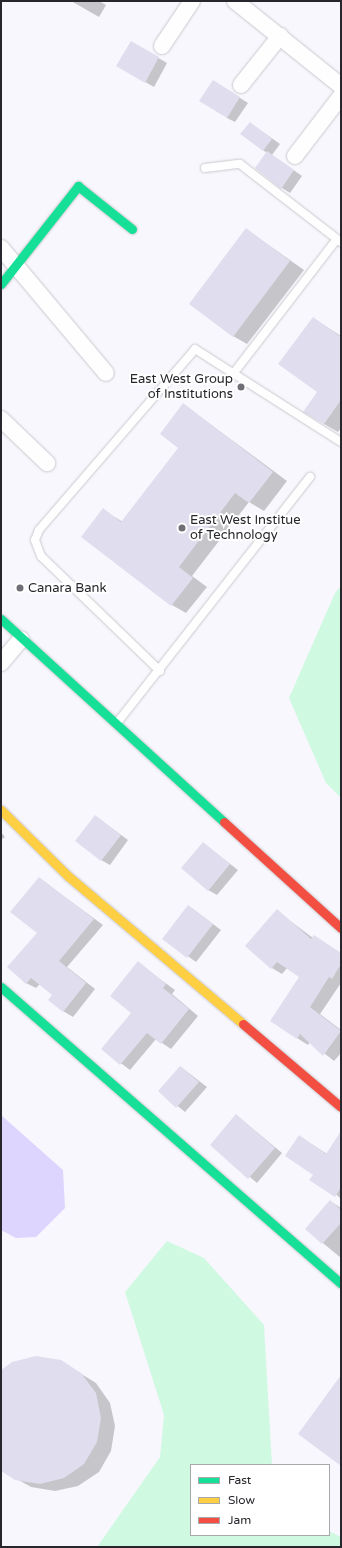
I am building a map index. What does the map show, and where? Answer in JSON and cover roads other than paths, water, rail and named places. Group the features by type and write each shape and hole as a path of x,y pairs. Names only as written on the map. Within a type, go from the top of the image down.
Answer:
{"street":[{"path":"162,46 192,1"},
{"path":"235,1 341,86"},
{"path":"241,85 280,36"},
{"path":"294,156 341,96"},
{"path":"1,284 78,186 132,229"},
{"path":"1,248 106,373"},
{"path":"1,419 47,463"},
{"path":"1,619 341,928"},
{"path":"1,663 22,639"},
{"path":"1,810 68,876 341,1107"},
{"path":"1,987 341,1284"}],"lane":[{"path":"205,168 240,164 339,241 233,374"},
{"path":"160,670 42,556 35,540 38,530 195,350 341,442"},
{"path":"116,724 160,670 310,477"}],"place":[{"name":"East West Group of Institutions","path":"241,387"},
{"name":"East West Institue of Technology","path":"182,528"},
{"name":"Canara Bank","path":"20,588"}]}
